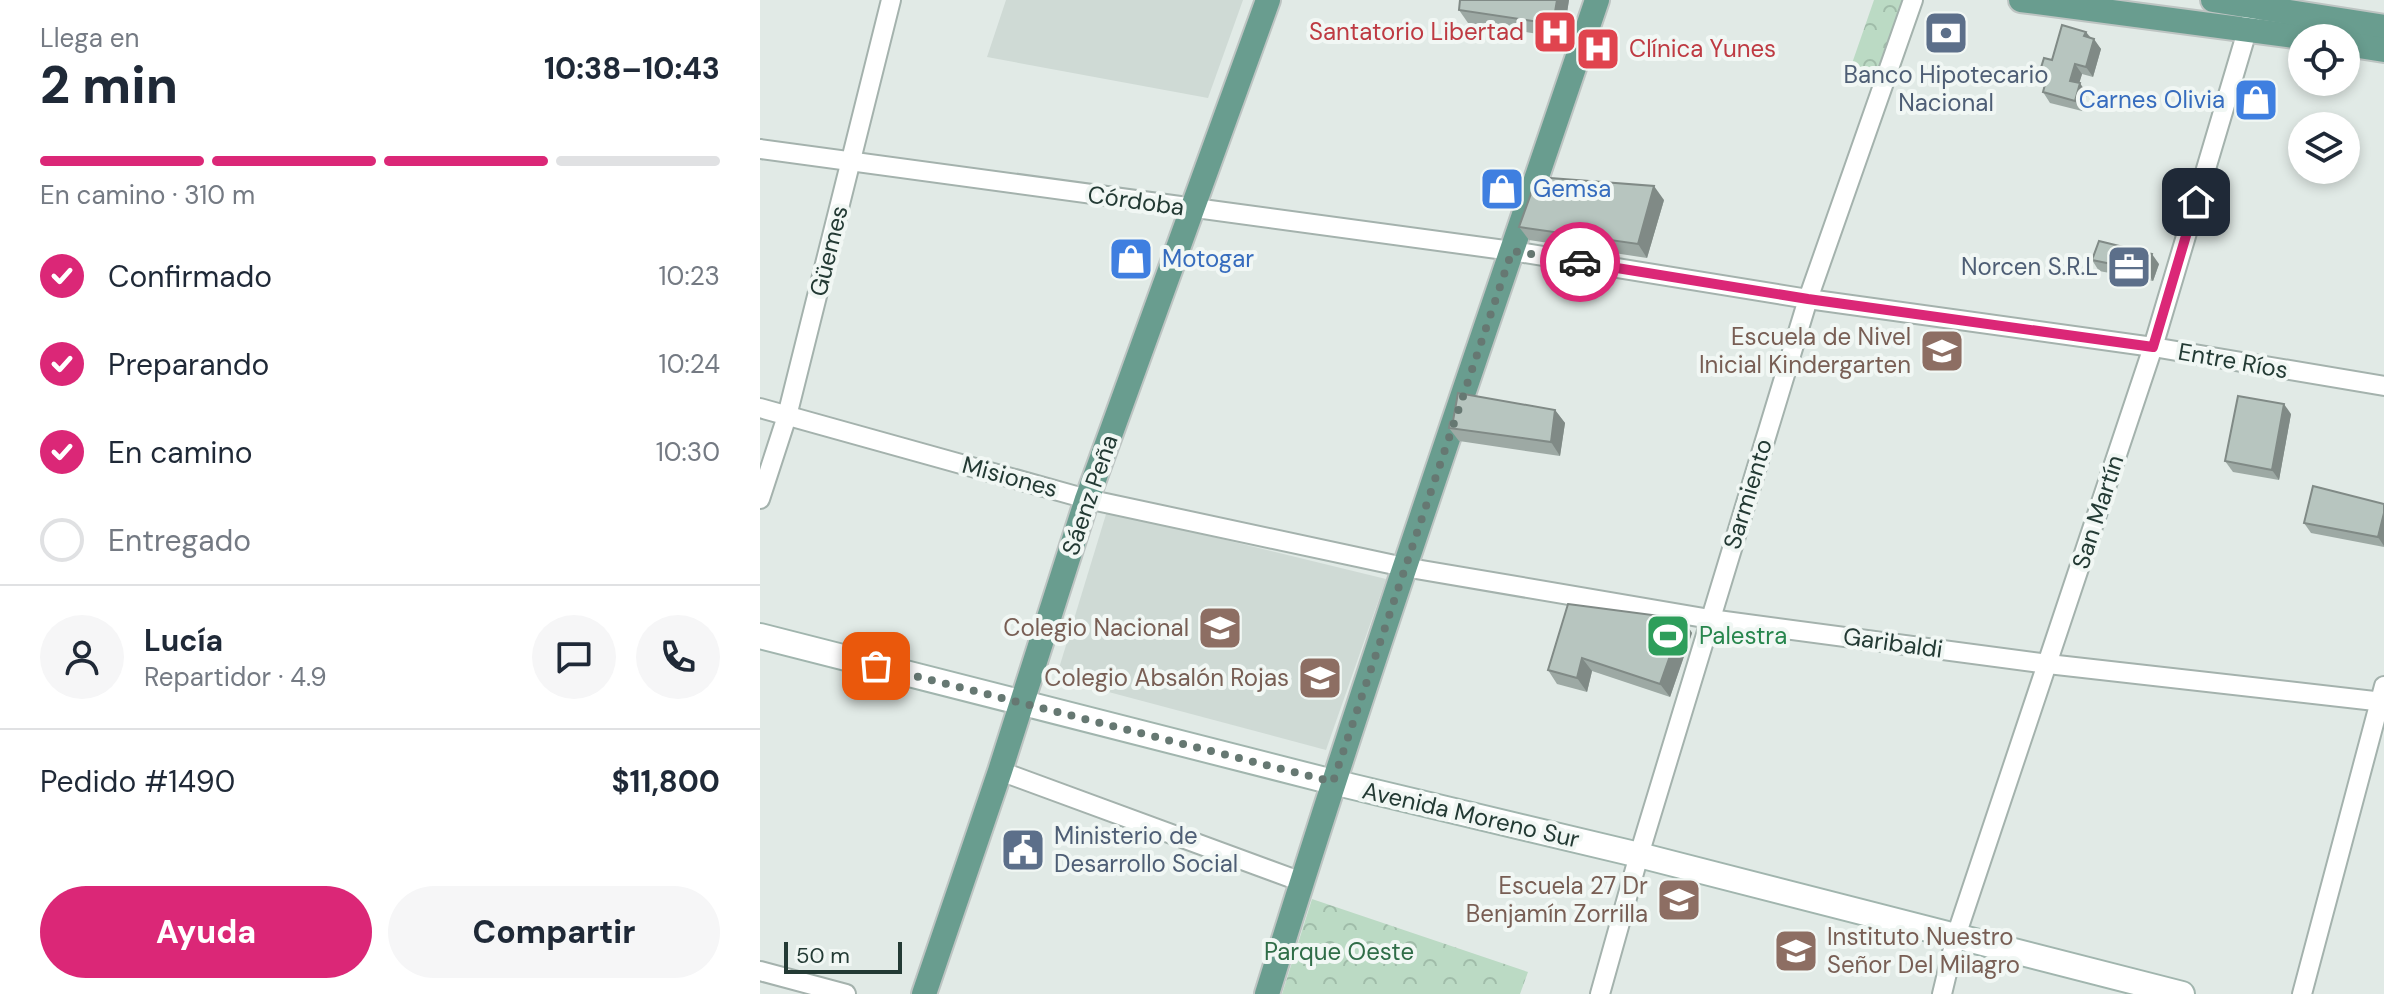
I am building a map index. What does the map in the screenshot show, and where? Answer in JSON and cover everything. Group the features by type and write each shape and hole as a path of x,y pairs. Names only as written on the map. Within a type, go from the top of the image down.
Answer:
{"main road":[{"name":"Sáenz Peña","path":"924,994 1000,771 1087,499 1268,0"},
{"path":"1267,994 1404,567 1597,0"},
{"path":"2021,0 2252,11 2384,27"},
{"path":"2213,0 2252,11 2288,28"},
{"path":"2360,46 2384,50"}],"street":[{"name":"Güemes","path":"760,499 787,416 891,0"},
{"name":"Sarmiento","path":"1600,994 1639,855 1808,299 1913,0"},
{"name":"San Martín","path":"1942,994 1956,936 2153,347 2252,11"},
{"name":"Córdoba","path":"760,149 1512,251"},
{"name":"Entre Ríos","path":"1512,251 1808,299 2153,347 2384,386"},
{"name":"Misiones","path":"760,408 1087,499 1404,567"},
{"name":"Garibaldi","path":"1404,567 1710,619 2048,664 2383,697"},
{"name":"Avenida Moreno Sur","path":"760,636 2182,994"},
{"path":"2302,994 2383,697"},
{"path":"1000,771 1302,882"},
{"path":"760,971 846,994"}],"shaded area":[{"path":"1006,0 1243,0 1208,98 987,57"},
{"name":"Colegio Nacional","path":"1107,511 1386,579 1326,750 1056,678"}],"green space":[{"path":"1874,0 1911,0 1884,81 1848,75"},
{"name":"Parque Oeste","path":"1312,899 1528,972 1520,994 1282,994"}],"building":[{"path":"1460,0 1557,0 1553,24 1459,10"},
{"path":"2062,25 2086,32 2084,36 2094,39 2086,67 2075,64 2070,81 2080,83 2075,101 2043,92 2047,77 2039,74 2044,58 2052,60"},
{"path":"1537,177 1654,186 1638,244 1519,227"},
{"path":"2099,241 2152,254 2146,271 2092,260"},
{"path":"1458,393 1555,410 1551,442 1449,428"},
{"path":"2238,396 2284,404 2272,470 2225,461"},
{"path":"2313,486 2384,504 2378,537 2304,523"},
{"path":"1568,604 1683,619 1660,684 1582,658 1577,678 1548,670"}],"way so far":[{"path":"876,666 1333,782 1512,251 1580,262"}],"place":[{"name":"Santatorio Libertad","path":"1555,32"},
{"name":"Banco Hipotecario Nacional","path":"1946,33"},
{"name":"Clínica Yunes","path":"1598,49"},
{"name":"Carnes Olivia","path":"2256,100"},
{"name":"Gemsa","path":"1502,189"},
{"name":"Motogar","path":"1131,259"},
{"name":"Norcen S.R.L","path":"2129,267"},
{"name":"Escuela de Nivel Inicial Kindergarten","path":"1942,351"},
{"name":"Colegio Nacional","path":"1220,628"},
{"name":"Palestra","path":"1668,636"},
{"name":"Colegio Absalón Rojas","path":"1320,678"},
{"name":"Ministerio de Desarrollo Social","path":"1023,850"},
{"name":"Escuela 27 Dr Benjamín Zorrilla","path":"1679,900"},
{"name":"Instituto Nuestro Señor Del Milagro","path":"1796,951"}],"route":[{"path":"1580,262 1808,299 2153,347 2196,202"}]}
